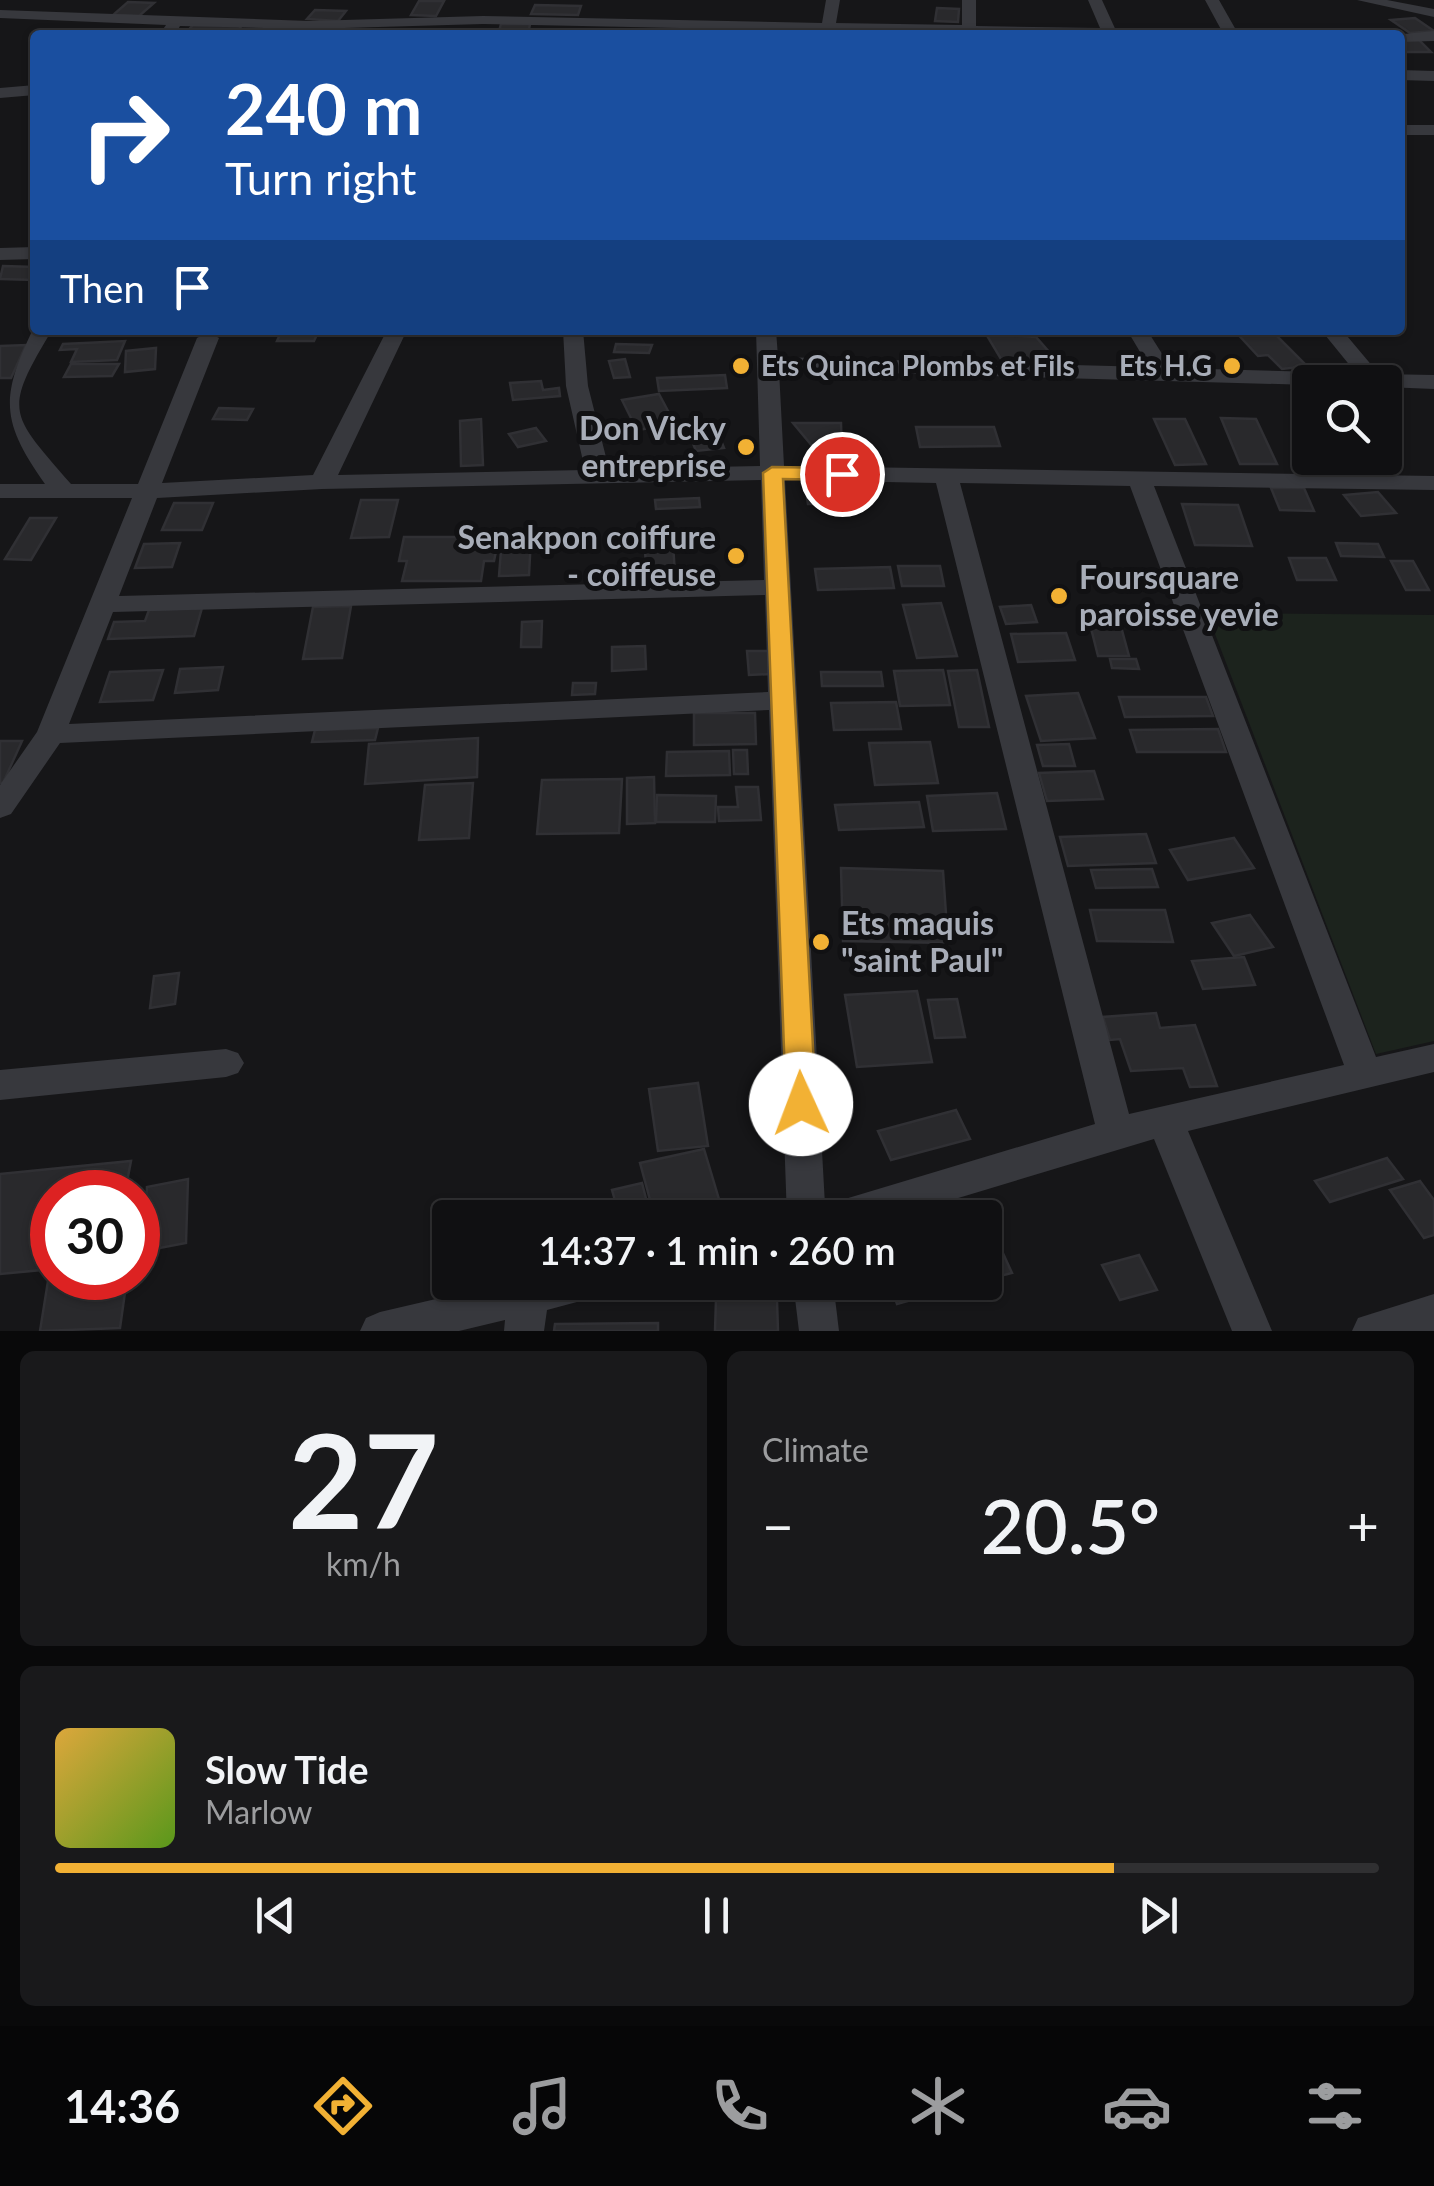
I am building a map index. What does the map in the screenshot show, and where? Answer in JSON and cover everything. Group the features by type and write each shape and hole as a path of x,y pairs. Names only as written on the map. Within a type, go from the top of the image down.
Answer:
{"street":[{"path":"481,0 485,27"},
{"path":"828,30 833,0"},
{"path":"969,0 969,30"},
{"path":"1095,0 1107,30"},
{"path":"1212,0 1229,30"},
{"path":"1364,0 1434,13"},
{"path":"0,14 31,15 65,7 171,28 485,27 702,18 810,30"},
{"path":"598,8 609,22"},
{"path":"1405,37 1434,36"},
{"path":"1405,75 1434,76"},
{"path":"0,93 30,90"},
{"path":"1405,130 1434,130"},
{"path":"0,254 30,253"},
{"path":"39,335 6,387 6,397 12,422 64,492"},
{"path":"322,482 395,335"},
{"path":"573,335 572,360 580,402 600,476"},
{"path":"766,335 805,1200"},
{"path":"1139,335 1163,373"},
{"path":"1335,335 1360,365"},
{"path":"0,807 51,734 208,338"},
{"path":"768,363 1292,377"},
{"path":"1402,381 1434,382"},
{"path":"0,491 146,491 322,482 772,473 1434,483"},
{"path":"946,476 1116,1132"},
{"path":"1139,478 1365,1074"},
{"path":"102,604 778,587"},
{"path":"51,734 783,700"},
{"path":"895,1200 1116,1132 1434,1058"},
{"path":"0,1084 226,1063"},
{"path":"1165,1120 1252,1331"},
{"path":"380,1331 526,1314 554,1300"},
{"path":"815,1300 818,1331"},
{"path":"1372,1331 1434,1313"}],"shaded area":[{"path":"1207,613 1434,615 1434,1041 1376,1054"}],"building":[{"path":"419,1 444,1 436,16 411,15"},
{"path":"128,2 154,3 139,16 113,15"},
{"path":"535,5 581,6 578,15 531,14"},
{"path":"937,8 959,9 958,22 935,21"},
{"path":"315,10 346,11 338,21 307,19"},
{"path":"1415,18 1434,31 1410,33 1391,20"},
{"path":"501,24 530,24 529,30 499,30"},
{"path":"193,25 242,25 238,30 188,30"},
{"path":"1405,39 1418,39 1431,52 1405,52"},
{"path":"3,266 30,267 30,280 0,279"},
{"path":"280,335 317,335 314,341 277,341"},
{"path":"987,335 1036,337 1057,361 1001,359"},
{"path":"1239,335 1276,335 1306,365 1282,369 1268,355 1258,356"},
{"path":"125,341 117,360 71,362 77,349 60,350 63,344"},
{"path":"616,344 652,345 649,353 614,352"},
{"path":"26,345 11,378 0,378 0,346"},
{"path":"156,348 155,369 125,372 126,351"},
{"path":"625,359 630,377 614,378 609,361"},
{"path":"71,364 119,364 112,376 64,377"},
{"path":"725,375 727,388 659,391 657,378"},
{"path":"541,381 543,390 559,388 560,396 513,400 510,383"},
{"path":"659,394 675,424 637,430 622,400"},
{"path":"219,408 253,409 247,420 213,419"},
{"path":"1221,418 1256,419 1277,464 1240,464"},
{"path":"481,419 483,465 461,466 460,421"},
{"path":"1154,419 1185,419 1206,464 1175,465"},
{"path":"793,423 841,423 842,456 824,460"},
{"path":"916,427 994,427 1000,446 920,447"},
{"path":"536,428 546,441 518,447 509,434"},
{"path":"720,438 724,448 696,451 692,441"},
{"path":"843,479 873,480 874,496 845,496"},
{"path":"1271,488 1304,488 1314,511 1280,510"},
{"path":"806,490 836,490 838,504 808,504"},
{"path":"1378,492 1396,513 1361,516 1344,495"},
{"path":"699,498 700,507 656,509 655,500"},
{"path":"361,500 398,500 389,537 351,538"},
{"path":"174,503 213,503 202,530 162,530"},
{"path":"1182,504 1238,505 1252,546 1195,545"},
{"path":"30,518 56,518 31,560 5,559"},
{"path":"404,537 499,537 494,561 484,561 481,581 402,581 407,561 399,561"},
{"path":"531,537 529,575 499,576 502,538"},
{"path":"180,543 172,567 135,568 144,544"},
{"path":"1336,543 1378,544 1384,557 1341,556"},
{"path":"673,544 675,574 646,576 645,545"},
{"path":"1289,558 1326,558 1336,580 1297,580"},
{"path":"1391,561 1413,561 1429,590 1406,590"},
{"path":"898,566 940,566 944,586 902,586"},
{"path":"890,567 894,588 818,590 815,569"},
{"path":"941,603 957,656 917,658 903,605"},
{"path":"1031,605 1037,622 1006,624 1000,607"},
{"path":"351,606 342,658 303,659 313,607"},
{"path":"202,608 194,636 108,639 114,622 145,621 149,610"},
{"path":"1087,612 1117,612 1129,656 1098,656"},
{"path":"542,621 541,647 521,647 522,622"},
{"path":"1066,633 1075,660 1018,662 1011,634"},
{"path":"645,646 646,669 612,671 612,647"},
{"path":"747,651 769,651 772,674 749,675"},
{"path":"1110,659 1136,659 1139,669 1112,668"},
{"path":"223,667 218,690 175,693 180,669"},
{"path":"163,670 153,700 100,702 110,672"},
{"path":"943,670 950,705 900,706 894,671"},
{"path":"977,670 989,727 959,727 948,671"},
{"path":"821,672 881,672 883,686 822,686"},
{"path":"573,683 596,683 595,694 572,695"},
{"path":"1078,693 1095,738 1041,741 1026,696"},
{"path":"1119,697 1206,697 1213,716 1125,717"},
{"path":"896,702 901,729 834,730 831,703"},
{"path":"694,713 755,713 756,744 694,745"},
{"path":"378,728 375,740 312,742 315,730"},
{"path":"1218,729 1226,752 1137,752 1130,730"},
{"path":"478,738 477,777 365,784 369,744"},
{"path":"0,741 22,741 3,783 0,783"},
{"path":"930,742 938,783 875,785 869,743"},
{"path":"1069,744 1075,766 1043,766 1037,745"},
{"path":"733,750 747,750 748,774 734,774"},
{"path":"729,751 730,775 666,776 667,752"},
{"path":"1094,771 1103,799 1047,801 1039,773"},
{"path":"654,777 655,823 627,824 627,778"},
{"path":"622,779 619,833 537,834 542,780"},
{"path":"473,783 469,838 419,840 425,785"},
{"path":"736,787 758,787 761,820 719,821 718,807 738,807"},
{"path":"997,793 1006,829 933,831 927,796"},
{"path":"657,795 716,796 715,822 656,822"},
{"path":"919,802 924,827 839,830 835,805"},
{"path":"1146,834 1156,863 1068,866 1060,837"},
{"path":"1234,838 1254,868 1188,880 1170,850"},
{"path":"841,868 943,871 948,943 843,941"},
{"path":"1152,869 1158,887 1096,888 1091,870"},
{"path":"1090,910 1165,910 1173,942 1097,941"},
{"path":"1250,915 1273,947 1234,956 1212,923"},
{"path":"1244,957 1255,985 1203,989 1192,961"},
{"path":"179,973 175,1004 150,1008 154,976"},
{"path":"917,991 932,1062 857,1067 845,995"},
{"path":"957,999 965,1037 935,1038 928,1000"},
{"path":"1156,1013 1160,1028 1195,1025 1217,1086 1190,1087 1183,1068 1131,1071 1120,1039 1110,1040 1103,1017"},
{"path":"698,1083 708,1146 658,1151 649,1089"},
{"path":"956,1110 970,1139 891,1160 878,1131"},
{"path":"704,1149 719,1200 650,1200 640,1163"},
{"path":"1387,1158 1403,1179 1330,1202 1315,1181"},
{"path":"131,1161 129,1170 40,1170"},
{"path":"30,1171 30,1271 0,1274 0,1174"},
{"path":"188,1179 186,1243 160,1248 160,1184"},
{"path":"1420,1181 1434,1200 1434,1235 1424,1238 1390,1190"},
{"path":"642,1183 646,1200 615,1200 612,1190"},
{"path":"1002,1251 1012,1273 1002,1276"},
{"path":"1139,1255 1157,1290 1120,1300 1102,1265"},
{"path":"45,1300 124,1300 120,1328 40,1331"},
{"path":"716,1300 777,1300 778,1331 715,1331"},
{"path":"658,1323 658,1331 554,1331 555,1324"}],"place":[{"name":"Ets Quinca Plombs et Fils","path":"741,366"},
{"name":"Ets H.G","path":"1232,366"},
{"name":"Don Vicky entreprise","path":"746,447"},
{"name":"Senakpon coiffure - coiffeuse","path":"736,556"},
{"name":"Foursquare paroisse yevie","path":"1059,596"},
{"name":"Ets maquis \"saint Paul\"","path":"821,942"}],"route":[{"path":"801,1104 772,473 842,474"}]}
